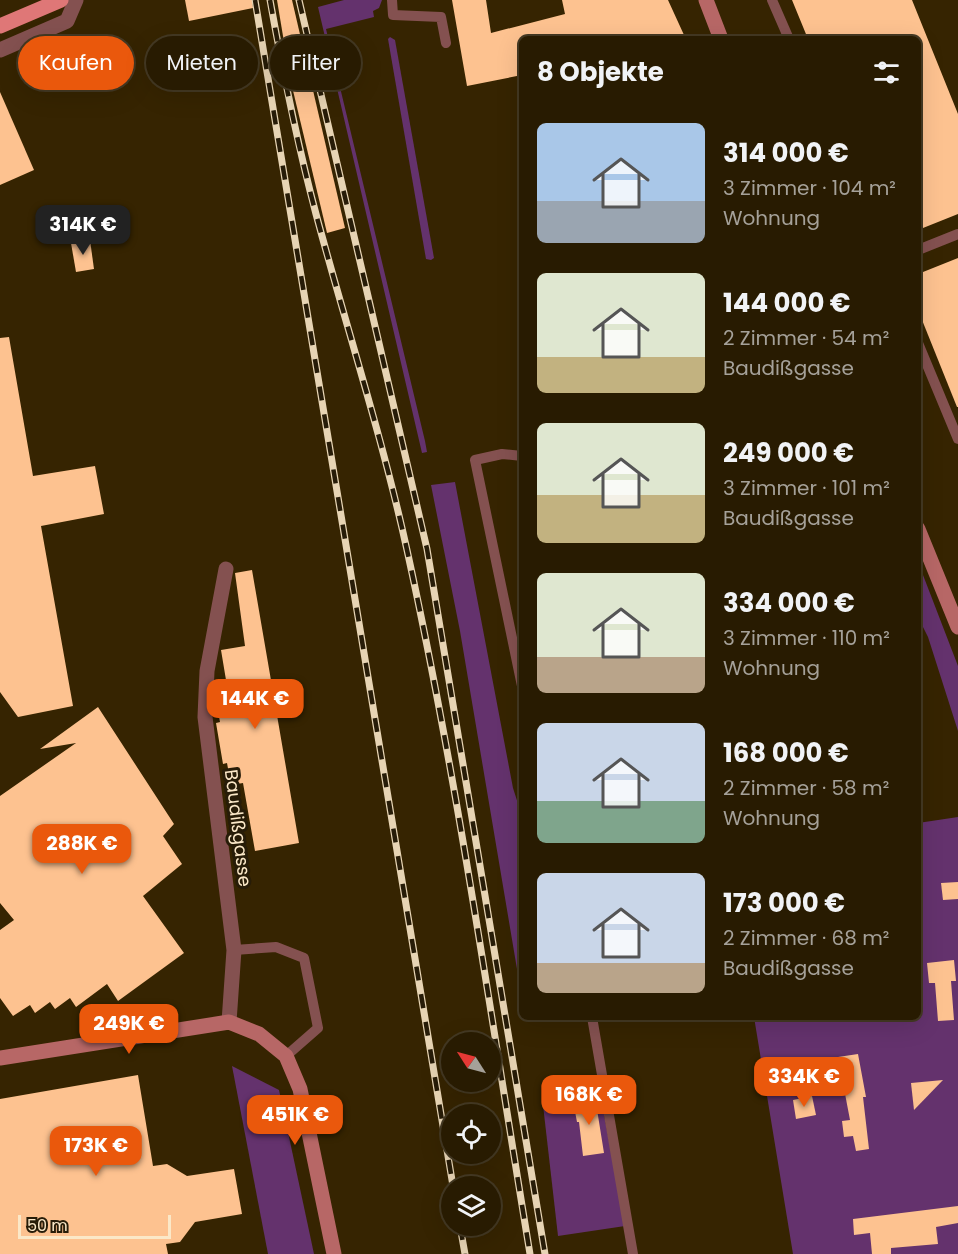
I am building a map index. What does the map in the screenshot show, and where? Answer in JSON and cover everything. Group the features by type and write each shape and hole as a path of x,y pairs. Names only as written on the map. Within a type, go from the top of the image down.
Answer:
{"main road":[{"path":"0,26 71,3"}],"street":[{"path":"706,0 721,36"},
{"path":"0,50 67,21 71,3"},
{"path":"921,536 958,627"},
{"name":"Baudißgasse","path":"226,569 207,671 205,717 234,950 229,1022"},
{"path":"0,1058 229,1022 259,1034 286,1056 300,1089 334,1254"}],"lane":[{"path":"392,0 393,15 441,17 446,43"},
{"path":"772,0 788,36"},
{"path":"921,249 958,234"},
{"path":"921,350 958,439"},
{"path":"519,456 502,454 475,460 519,672"},
{"path":"234,950 276,947 304,958 318,1028 286,1056"},
{"path":"593,1020 633,1254"}],"shaded area":[{"path":"344,0 382,0 379,8 373,11 374,17 326,29 328,36 325,36 318,7"},
{"path":"390,37 395,40 434,258 431,260 426,259 388,39"},
{"path":"337,90 341,90 425,441 427,452 422,453"},
{"path":"455,482 513,788 519,807 518,975 460,631 431,485"},
{"path":"921,570 958,666 958,731 928,637 921,623"},
{"path":"958,817 958,1254 793,1254 754,1020 921,1020 921,823"},
{"path":"232,1066 279,1090 314,1254 268,1254"},
{"path":"600,1093 625,1226 558,1236 543,1105"}],"building":[{"path":"185,0 252,0 253,8 189,21"},
{"path":"277,0 292,0 300,36 283,36"},
{"path":"452,0 486,0 491,33 565,14 562,0 668,0 684,35 519,36 519,76 467,86"},
{"path":"792,0 912,0 958,114 958,214 921,229 921,36 807,36"},
{"path":"293,90 313,90 345,228 327,233"},
{"path":"0,92 34,170 0,185"},
{"path":"90,240 94,269 76,272 71,243"},
{"path":"958,258 958,407 921,317 921,273"},
{"path":"9,337 33,476 95,466 104,514 41,526 73,706 18,717 0,692 0,338"},
{"path":"252,570 299,843 255,851 243,783 231,785 227,763 223,764 216,723 220,722 216,701 229,698 221,650 245,646 235,573"},
{"path":"98,707 174,824 163,836 182,864 143,896 184,953 118,1001 107,984 76,1007 70,998 55,1009 50,1002 35,1013 30,1005 13,1016 0,998 0,930 14,920 0,903 0,796 76,743 40,749"},
{"path":"958,882 958,899 943,900 941,883"},
{"path":"954,960 956,981 951,981 954,1020 938,1021 935,983 929,983 927,963"},
{"path":"858,1054 866,1097 863,1097 869,1149 856,1151 853,1136 844,1137 842,1121 850,1120 838,1057"},
{"path":"138,1075 153,1166 167,1164 187,1176 234,1169 242,1214 195,1222 180,1242 166,1244 168,1254 0,1254 0,1099"},
{"path":"943,1080 914,1110 911,1083"},
{"path":"812,1096 816,1115 796,1119 793,1100"},
{"path":"595,1097 604,1153 583,1156 579,1122 577,1122 573,1101"},
{"path":"958,1206 958,1223 936,1227 938,1244 891,1248 891,1254 872,1254 870,1233 854,1235 853,1219"}],"railway":[{"path":"255,0 451,1176"},
{"path":"270,0 309,187 386,465 407,550 458,813 530,1254"},
{"path":"299,0 427,549 545,1254"},
{"path":"462,1236 465,1254"}]}
